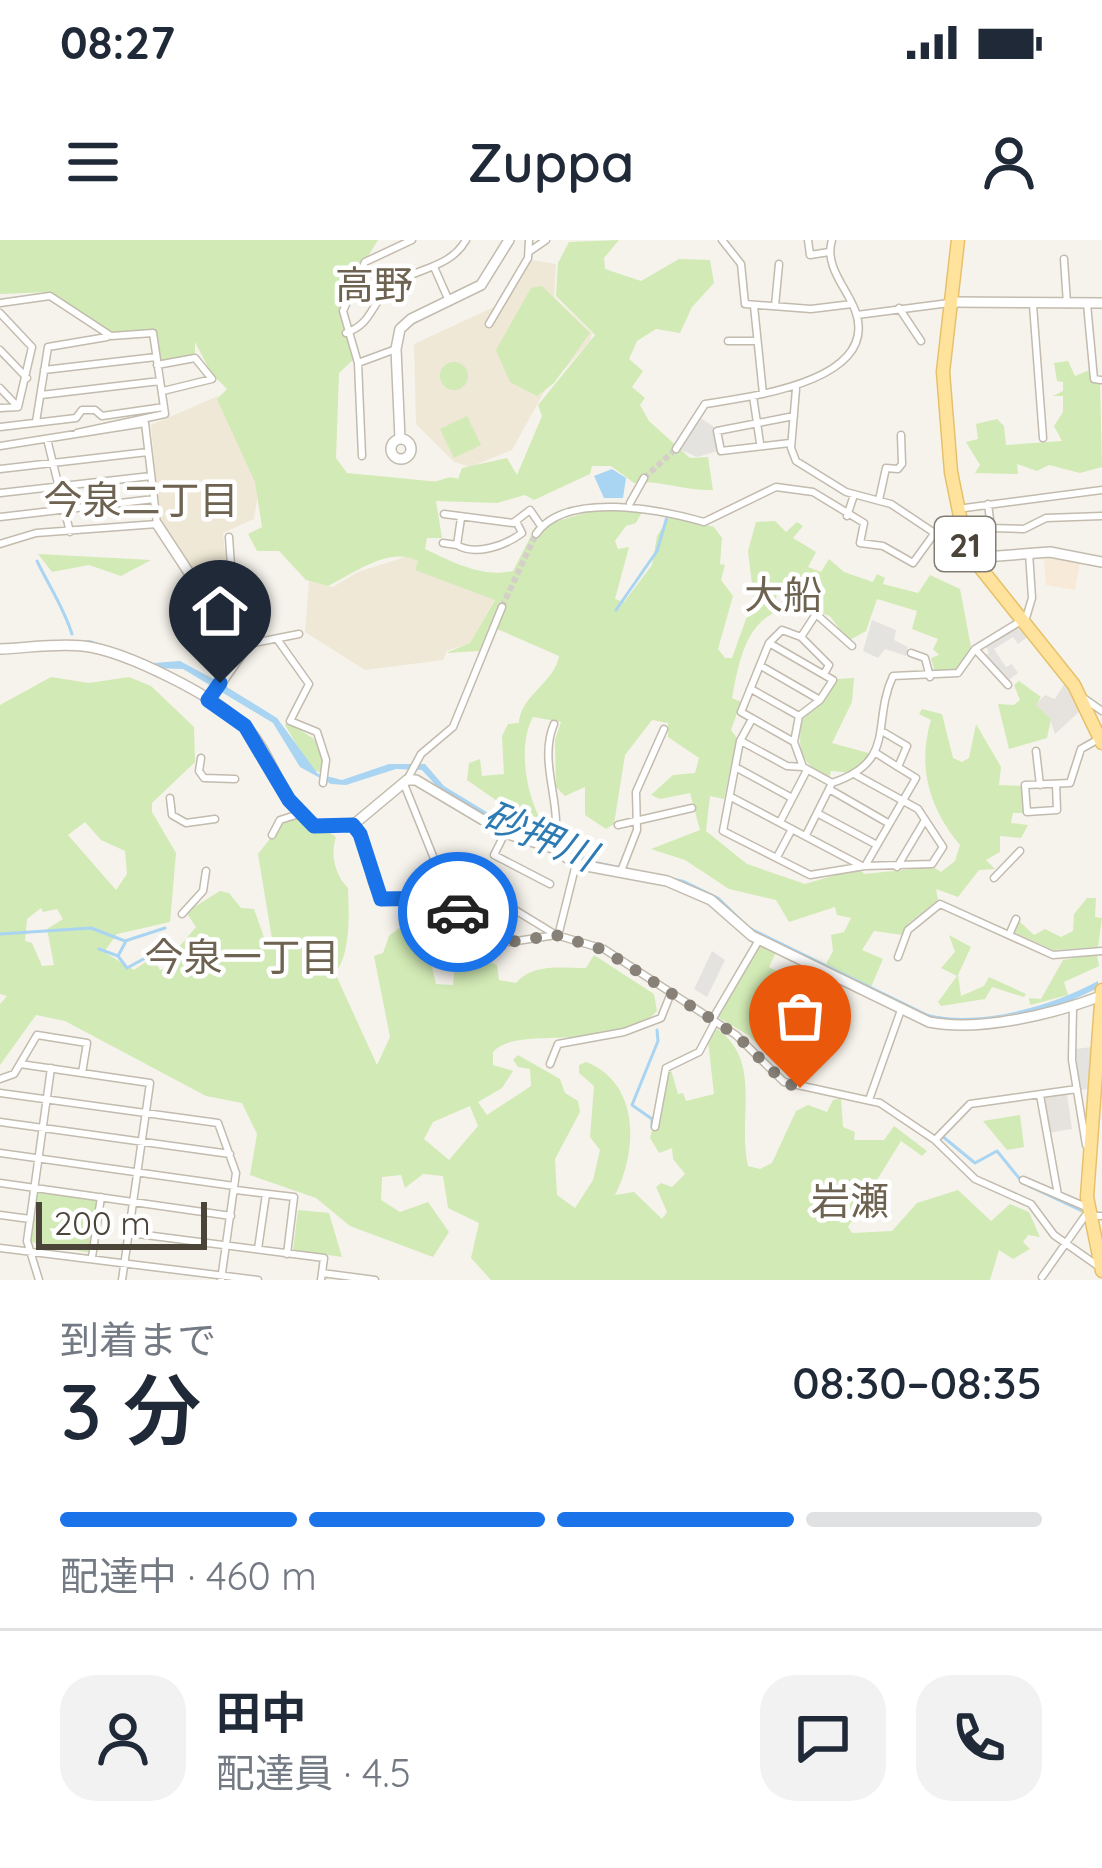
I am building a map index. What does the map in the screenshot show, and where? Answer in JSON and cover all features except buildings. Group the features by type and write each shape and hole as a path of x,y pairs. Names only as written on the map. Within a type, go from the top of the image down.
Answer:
{"main road":[{"name":"21","path":"958,240 944,372 956,509 968,555 1081,697 1101,741"},
{"path":"1101,1269 1089,1148 1098,1088 1102,994"}],"street":[{"path":"346,333 371,318 389,288 458,253 466,240"},
{"path":"400,439 396,349 405,324 487,280 509,240"},
{"path":"489,324 531,244 546,240"},
{"path":"722,240 741,264 742,301 754,306 818,309 852,304"},
{"path":"808,240 810,255 829,252"},
{"path":"676,449 705,404 796,389 828,372 854,346 857,315 829,252 832,240"},
{"path":"362,456 358,363 343,310 362,266 409,241"},
{"path":"1064,259 1067,304"},
{"path":"775,306 779,264"},
{"path":"434,267 449,301"},
{"path":"0,303 56,297 111,336"},
{"path":"857,315 951,302 1102,303"},
{"path":"1033,303 1043,438"},
{"path":"1087,304 1094,379 1101,380"},
{"path":"754,306 763,394"},
{"path":"899,308 921,341"},
{"path":"0,313 32,347 18,407"},
{"path":"36,423 52,344 152,332 164,414 61,437"},
{"path":"728,340 754,340"},
{"path":"358,363 396,349"},
{"path":"1,352 27,378"},
{"path":"44,370 195,358 212,380 161,392"},
{"path":"41,395 160,382"},
{"path":"0,388 18,407"},
{"path":"796,389 791,442 796,461 824,480 879,501 968,555 1029,553 1102,562"},
{"path":"752,396 760,443"},
{"path":"0,408 18,407"},
{"path":"0,428 76,418 82,410 95,410 102,416 164,407"},
{"path":"791,442 721,451 717,430 794,416"},
{"path":"0,446 145,423 157,524 201,589 249,640 299,634"},
{"path":"879,501 886,468 898,469 902,464 901,435"},
{"path":"47,439 70,532"},
{"path":"0,470 148,452"},
{"path":"0,493 151,476"},
{"path":"630,502 644,478"},
{"path":"813,492 824,480"},
{"path":"444,514 516,521 530,510 538,530 589,509 630,502 704,522 769,489 813,492 865,524 860,543 883,545 913,563 934,534"},
{"path":"956,509 1102,490"},
{"path":"847,516 854,495"},
{"path":"0,517 154,499"},
{"path":"988,504 992,528 1024,530 1046,518 1102,516"},
{"path":"457,545 461,518"},
{"path":"442,543 468,550 508,544 522,533 516,521"},
{"path":"0,544 36,533 157,524"},
{"path":"201,589 216,591 232,581 229,537"},
{"path":"806,836 830,786 856,775 876,753 893,676 958,673 975,649 1022,622 1033,598 1029,553"},
{"path":"0,649 86,646 121,656 208,700 245,726 299,814 323,829 353,825 453,727 502,607"},
{"path":"801,637 816,614 852,646"},
{"path":"794,742 740,711 769,644 782,630 801,637 829,665 824,674"},
{"path":"208,700 249,640"},
{"path":"277,640 308,684 290,721 317,733 326,760 323,783"},
{"path":"769,644 833,680 820,700 799,716 794,742 805,768 780,822"},
{"path":"975,649 1008,685"},
{"path":"911,653 925,658 930,677"},
{"path":"760,666 820,700"},
{"path":"751,689 799,716"},
{"path":"1081,697 1102,711"},
{"path":"752,719 740,741 739,769 723,831 811,875 864,866 932,864 943,847 925,820 856,775"},
{"path":"554,724 548,740 553,802 559,813 554,844"},
{"path":"622,868 636,824 636,792 664,729"},
{"path":"883,733 907,747 898,766"},
{"path":"740,741 787,766 805,768 889,823"},
{"path":"1056,784 1057,810 1027,812 1025,785 1070,783 1084,745 1101,741"},
{"path":"1036,751 1040,784"},
{"path":"864,866 916,778 876,753"},
{"path":"201,758 199,771 204,778 235,778"},
{"path":"739,769 792,798"},
{"path":"410,774 505,833 554,844 576,864 622,868 667,880 711,900 736,925 760,939 901,1010 952,1025 1072,1007 1102,994"},
{"path":"410,774 430,852 445,869 557,935 604,950 713,1021 784,1082 869,1096 935,1140 975,1179 1039,1210 1066,1246 1101,1269"},
{"path":"731,797 864,866"},
{"path":"170,798 172,815 186,823 215,819"},
{"path":"618,825 692,808"},
{"path":"818,813 877,845"},
{"path":"272,836 280,820 299,814"},
{"path":"897,867 925,820"},
{"path":"353,825 370,855 370,875 381,899 440,898 510,942 557,935"},
{"path":"776,858 792,829"},
{"path":"505,833 494,855 550,884"},
{"path":"994,878 1020,850"},
{"path":"557,935 576,864"},
{"path":"440,898 445,869"},
{"path":"182,914 203,891 206,871"},
{"path":"898,957 908,930 935,905 952,907 1049,957 1102,951"},
{"path":"1009,934 1016,919"},
{"path":"655,1127 666,1068 697,1054 760,939"},
{"path":"550,1064 558,1043 608,1036 661,1018 671,993"},
{"path":"1072,1007 1077,1089 1089,1148"},
{"path":"869,1096 901,1010"},
{"path":"0,1079 14,1074 38,1035 87,1043 82,1073"},
{"path":"20,1064 150,1078 122,1280"},
{"path":"40,1280 28,1250 51,1068"},
{"path":"935,1140 970,1103 1077,1089"},
{"path":"0,1093 218,1123 230,1154 235,1188 221,1278"},
{"path":"1040,1095 1058,1195"},
{"path":"0,1122 230,1154"},
{"path":"0,1153 294,1197 287,1254"},
{"path":"1023,1180 1093,1213 1042,1277"},
{"path":"0,1183 231,1216"},
{"path":"258,1249 266,1194"},
{"path":"92,1257 101,1197"},
{"path":"0,1215 30,1219"},
{"path":"128,1233 324,1258 322,1276 375,1280"},
{"path":"0,1248 258,1280"}],"shaded area":[{"path":"525,259 556,264 554,297 592,333 590,341 544,392 512,450 470,467 454,462 416,424 414,344 496,306"},
{"path":"218,396 260,482 254,519 223,533 228,582 206,588 160,520 151,425"},
{"path":"699,417 714,427 718,451 697,457 679,449"},
{"path":"408,556 418,561 415,570 495,599 470,643 447,651 443,660 365,670 305,632 309,581 333,587 358,572"},
{"path":"1044,556 1080,562 1075,590 1046,585"},
{"path":"872,620 896,630 894,640 908,647 906,656 885,649 878,658 863,651"},
{"path":"1020,626 1029,636 1018,644 1013,637 994,649 1006,667 1012,664 1018,673 1007,681 983,656 989,653 986,646"},
{"path":"1065,683 1081,710 1055,734 1050,719 1035,705 1045,695 1055,699"},
{"path":"712,951 725,960 707,997 694,989"},
{"path":"1092,1047 1088,1089 1080,1090 1075,1049"},
{"path":"1067,1094 1072,1129 1048,1133 1045,1097"}],"green space":[{"path":"0,240 378,240 349,296 347,322 356,357 339,373 336,458 347,473 434,481 458,479 462,468 507,458 517,475 542,416 538,405 595,335 556,296 558,263 569,242 619,240 604,258 605,269 641,281 679,259 710,260 714,283 692,307 680,333 656,329 637,341 629,359 643,371 632,387 645,398 640,405 649,421 690,458 708,457 713,490 634,483 611,466 592,466 590,474 534,500 525,495 497,503 436,501 442,538 427,538 425,549 479,571 502,573 513,571 535,528 591,511 643,510 615,541 618,549 629,547 615,599 624,602 652,565 657,536 670,516 714,527 722,538 720,564 725,565 721,580 733,596 718,649 725,658 732,658 746,619 755,609 748,551 756,522 775,521 786,532 797,522 803,526 793,538 816,552 808,567 821,572 829,559 844,572 873,582 877,574 885,578 883,584 918,593 930,575 960,589 971,647 956,670 935,673 931,658 939,655 933,649 938,639 912,629 917,611 877,599 866,631 848,641 830,616 811,610 813,588 778,585 774,613 756,628 740,661 732,698 741,702 731,730 737,738 724,799 710,796 706,831 747,864 805,884 859,868 864,874 933,867 941,872 955,861 960,845 940,816 929,786 925,754 931,720 919,714 922,709 942,714 953,758 962,762 969,758 976,724 1001,767 999,785 1021,786 1024,813 1013,813 1011,823 1028,825 1021,838 1000,836 1000,852 986,860 995,869 979,870 958,897 936,889 938,900 909,923 903,935 874,931 862,950 883,959 871,987 826,964 833,951 831,935 844,932 851,918 837,915 835,907 789,922 776,900 729,889 685,860 651,849 700,830 690,793 660,799 651,795 673,775 695,773 699,758 668,737 668,723 652,720 625,755 614,824 606,829 585,815 585,787 565,796 556,787 555,740 561,722 533,717 525,743 526,774 545,827 544,834 524,829 520,817 467,780 469,763 480,759 482,776 504,774 502,736 508,724 519,723 525,705 551,674 559,656 495,628 502,612 498,608 479,651 446,653 470,643 495,600 415,570 418,561 407,557 373,563 328,586 306,580 279,551 257,551 248,534 262,527 255,482 217,399 227,389 211,373 195,342 195,355 162,362 155,330 111,333 49,292 0,294"},
{"path":"542,286 590,333 554,383 537,396 510,382 496,350 531,288"},
{"path":"1068,361 1075,376 1090,370 1100,381 1102,467 1080,473 1049,465 1037,471 1017,464 1018,474 975,473 980,465 966,442 978,439 976,424 997,419 1004,426 1006,445 1062,441 1054,426 1063,412 1063,396 1053,396 1063,391 1063,382 1057,381 1054,363"},
{"path":"454,362 464,366 468,376 464,386 454,390 444,386 440,376 444,366"},
{"path":"467,416 481,445 454,458 440,429"},
{"path":"38,554 151,560 121,576 89,565 52,572"},
{"path":"51,677 89,683 129,677 151,686 194,727 195,762 152,803 152,812 176,853 170,922 117,934 104,952 134,970 153,957 160,970 171,967 174,953 196,927 186,912 220,891 229,893 241,908 254,909 267,946 272,939 258,854 284,821 308,817 336,837 335,864 348,888 349,909 346,944 335,973 377,1065 390,1037 374,956 383,953 389,936 418,913 435,915 444,924 430,959 436,984 453,985 456,951 497,965 499,980 516,983 539,969 586,968 594,955 654,994 657,1011 617,1032 523,1040 493,1052 493,1065 513,1071 502,1088 478,1102 487,1115 531,1086 530,1069 518,1067 513,1060 518,1055 560,1079 565,1093 578,1101 580,1112 555,1159 557,1195 575,1208 593,1180 600,1150 590,1137 594,1086 579,1073 579,1065 586,1062 604,1072 625,1101 628,1158 615,1195 634,1192 662,1219 667,1212 656,1187 661,1183 672,1187 685,1174 673,1159 672,1148 659,1153 650,1138 667,1077 671,1070 678,1094 683,1093 686,1101 714,1094 708,1041 717,1029 731,1042 744,1073 748,1166 760,1169 772,1163 796,1111 808,1105 827,1112 833,1100 841,1098 843,1127 855,1132 854,1140 884,1140 894,1126 927,1151 922,1156 901,1141 848,1227 852,1233 892,1231 917,1203 958,1190 991,1221 1010,1204 1029,1212 1040,1237 1028,1235 1023,1242 1030,1249 1013,1259 999,1250 990,1280 491,1280 471,1258 479,1223 448,1208 443,1176 423,1174 405,1188 401,1175 382,1177 381,1200 400,1212 428,1202 449,1232 433,1257 350,1226 316,1198 250,1175 257,1134 242,1103 206,1096 65,1021 36,1015 0,1065 0,1004 7,996 0,994 0,705","holes":["85,822 101,840 125,851 127,874 116,890 68,835","41,908 43,912 57,909 63,919 47,929 54,965 42,966 32,943 25,941 27,919","470,1106 478,1126 449,1160 424,1139 433,1122"]},
{"path":"854,678 852,702 832,743 872,754 855,773 831,771 829,778 802,754 802,717 825,701 837,679"},
{"path":"1019,681 1041,697 1036,705 1051,719 1047,738 1009,749 998,704 1014,705 1020,700 1014,685"},
{"path":"288,721 320,745 322,773 311,769 285,725"},
{"path":"1087,898 1096,898 1095,917 1102,918 1098,947 1053,950 1014,932 1019,921 1034,935 1045,929 1061,937 1073,931 1074,914"},
{"path":"949,935 971,947 958,975 961,996 984,986 989,977 1026,994 1024,997 992,987 985,999 941,1006 938,1002 957,976 941,968 955,952"},
{"path":"761,944 777,950 769,967 795,981 789,1001 823,1015 790,1076 748,1035 716,1016"},
{"path":"1097,956 1099,966 1064,982 1068,995 1030,1005 1029,998 1041,999 1063,960"},
{"path":"1020,1115 1024,1147 1007,1150 983,1121"},
{"path":"38,1191 99,1199 91,1253 31,1242"},
{"path":"298,1210 329,1213 342,1257 293,1250"}],"water":[{"path":"612,469 626,478 623,498 604,498 594,476"},
{"name":"砂押川","path":"90,640 153,663 180,661 217,681 277,718 318,774 342,780 389,764 425,764 444,786 516,830 553,839 591,860 684,880 719,897 750,927 928,1014 992,1016 1060,999 1098,981 1098,988 1055,1008 958,1022 926,1018 756,936 682,885 585,863 513,834 441,791 422,770 396,769 346,785 331,784 300,767 273,723 183,669 153,668 113,651 0,647"}],"waterway":[{"path":"616,610 657,551 667,517"},
{"path":"37,561 72,634"},
{"path":"0,934 91,928 125,941 165,928"},
{"path":"125,943 118,956 127,968 160,950"},
{"path":"99,949 118,956"},
{"path":"652,1127 652,1119 632,1105 658,1041 657,1030"},
{"path":"942,1136 975,1163 997,1151 1019,1178"},
{"path":"1029,1186 1082,1211"}],"tunnel":[{"path":"644,478 676,449"},
{"path":"502,607 536,534"}],"way so far":[{"path":"458,912 510,942 556,935 604,950 736,1035 784,1082 800,1088"}],"district":[{"name":"高野","path":"374,284"},
{"name":"今泉二丁目","path":"141,499"},
{"name":"大船","path":"783,594"},
{"name":"今泉一丁目","path":"242,956"},
{"name":"岩瀬","path":"850,1200"}],"route":[{"path":"220,683 208,700 245,726 299,814 314,826 353,825 360,834 370,855 374,890 381,899 394,903 440,898 458,912"}]}
